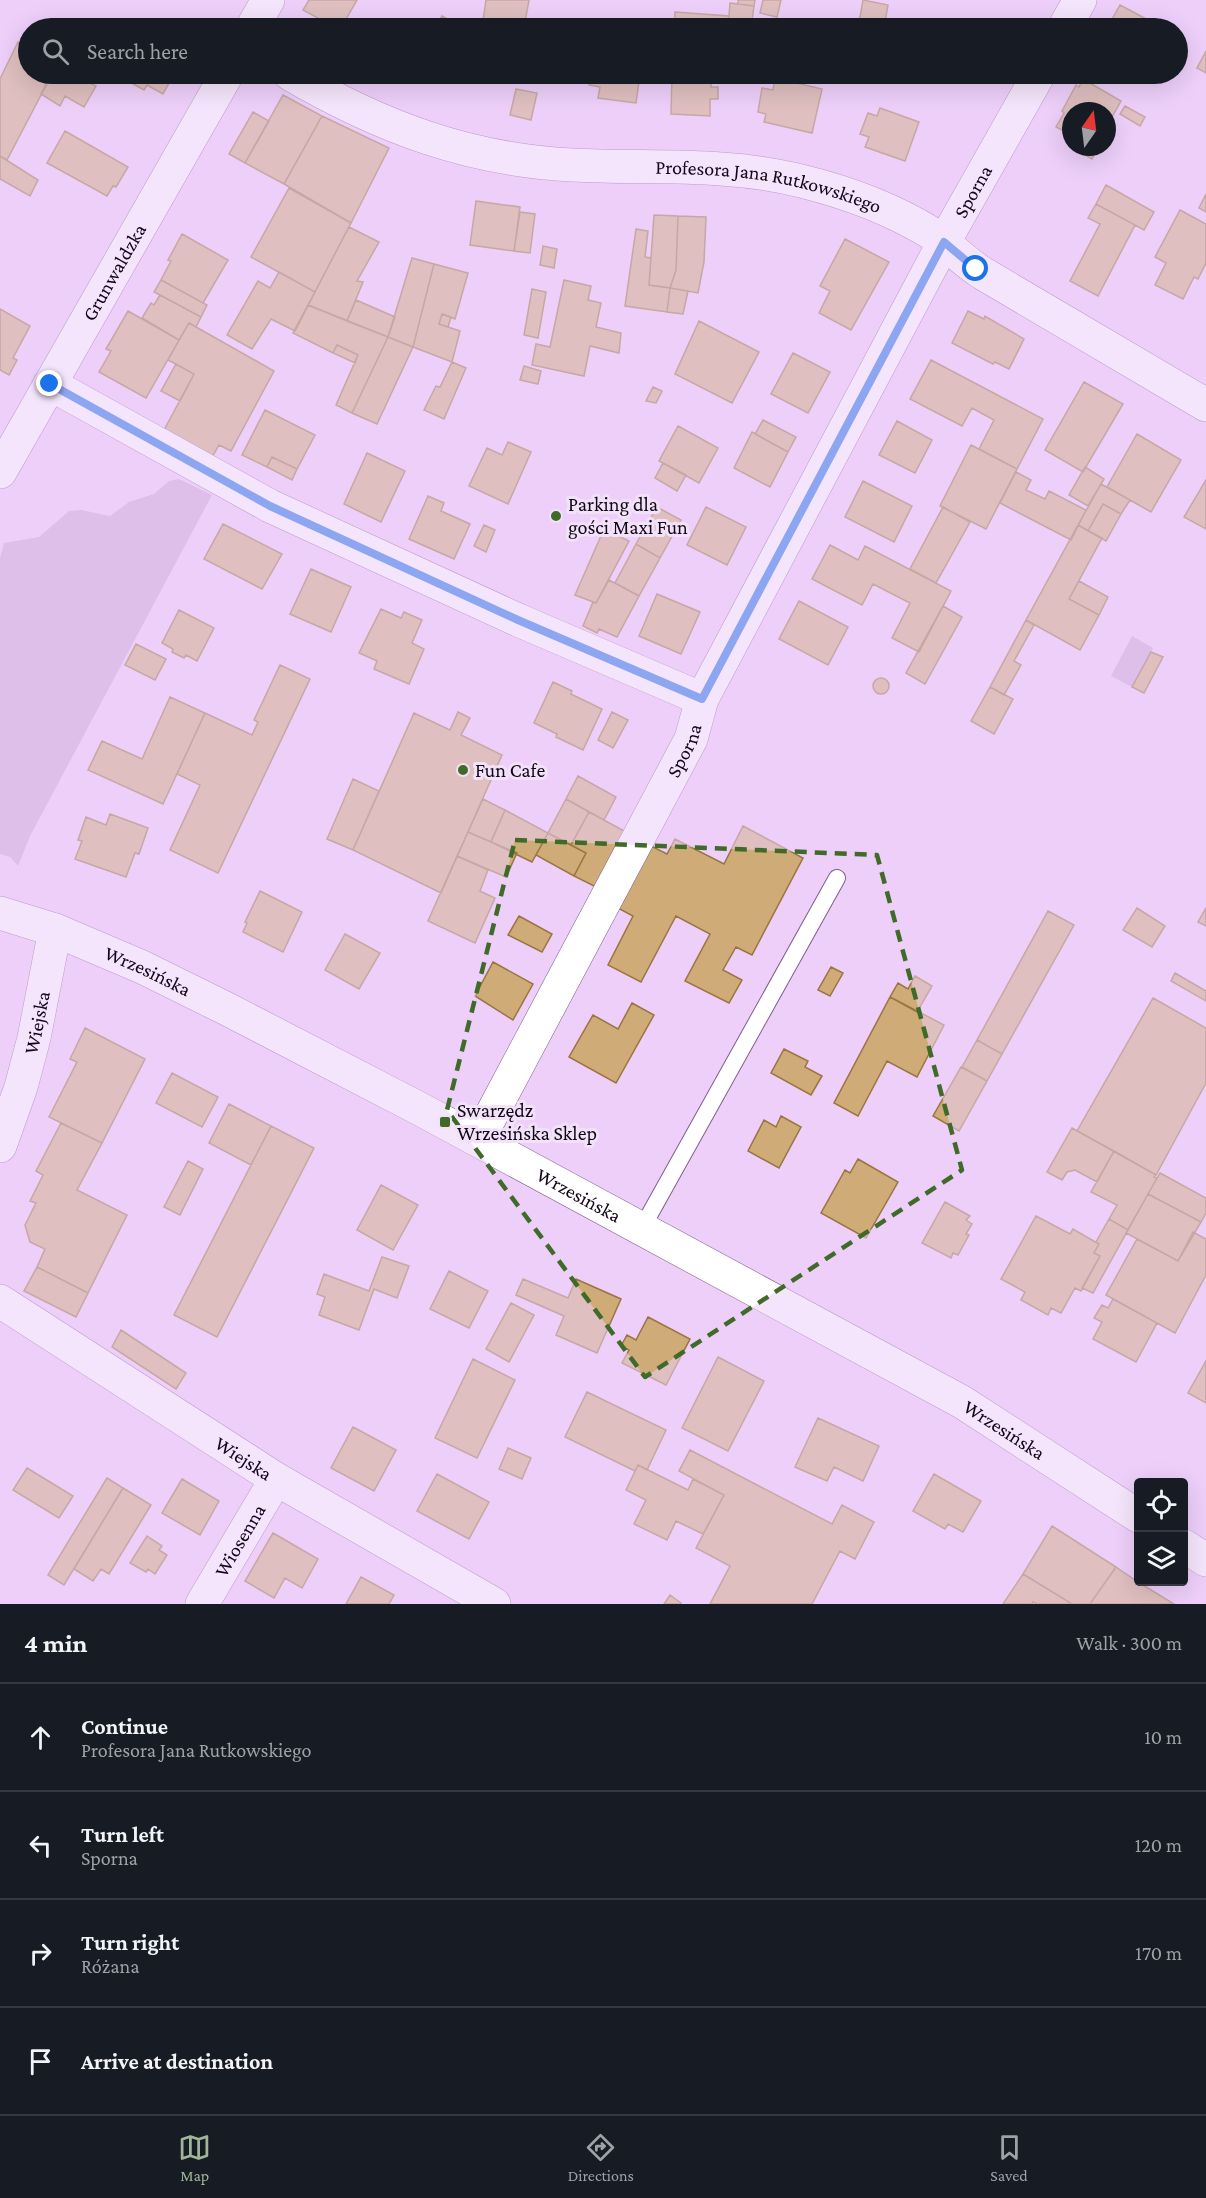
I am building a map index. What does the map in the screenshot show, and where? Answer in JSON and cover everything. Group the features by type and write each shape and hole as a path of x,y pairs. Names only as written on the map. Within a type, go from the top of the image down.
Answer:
{"street":[{"path":"258,18 268,0"},
{"path":"1070,18 1080,0"},
{"name":"Grunwaldzka","path":"0,472 221,84"},
{"name":"Profesora Jana Rutkowskiego","path":"309,84 370,116 449,146 510,159 550,164 714,168 776,175 822,187 872,204 917,225 944,242 976,269 1206,405"},
{"name":"Sporna","path":"478,1140 691,739 702,699 944,242 1033,84"},
{"path":"50,384 270,506 518,620 702,699"},
{"name":"Wrzesińska","path":"0,913 55,930 132,963 227,1009 478,1140 962,1402 1134,1513"},
{"name":"Wiejska","path":"0,1146 21,1087 31,1048 55,930"},
{"name":"Wiejska","path":"0,1301 276,1479 494,1604"},
{"name":"Wiosenna","path":"202,1604 276,1479"},
{"path":"1188,1549 1206,1560"}],"lane":[{"path":"642,1228 658,1203 837,878"}],"highlighted area":[{"path":"515,840 877,855 962,1170 645,1377 447,1110"}],"shaded area":[{"path":"179,479 212,495 30,836 18,866 10,857 0,854 0,558 4,543 39,537 69,511 81,510 110,516 129,502 154,494 169,481"},
{"path":"1132,636 1153,648 1132,687 1111,676"}],"building":[{"path":"309,0 357,0 347,18 318,18 303,10"},
{"path":"486,0 529,0 526,18 483,18"},
{"path":"738,0 755,0 754,6 738,4"},
{"path":"763,0 781,0 777,17 760,13"},
{"path":"863,0 888,5 886,18 860,18"},
{"path":"730,3 754,6 752,18 729,18"},
{"path":"1120,5 1144,18 1113,18"},
{"path":"675,12 729,16 729,18 675,18"},
{"path":"18,42 18,84 47,84 7,160 0,156 0,79"},
{"path":"1206,51 1206,73 1197,68"},
{"path":"46,84 92,84 96,86 84,107 65,96 60,106 41,94"},
{"path":"133,84 168,84 163,94 147,85 144,90"},
{"path":"639,84 636,103 598,98 600,87 589,85"},
{"path":"672,84 711,84 711,87 718,87 718,99 710,99 710,116 671,114"},
{"path":"774,84 801,84 822,89 812,133 764,122 766,114 758,112 762,88 773,90"},
{"path":"1080,84 1092,84 1121,101 1116,110 1116,102 1067,102 1076,85 1079,87"},
{"path":"516,89 537,93 531,120 510,115"},
{"path":"283,95 322,116 284,184 245,163"},
{"path":"1125,106 1145,117 1140,126 1120,114"},
{"path":"880,108 919,122 905,161 865,147 869,137 860,134 868,113 877,116"},
{"path":"253,112 269,121 245,163 229,154"},
{"path":"322,116 389,148 351,223 284,184"},
{"path":"1062,116 1062,130 1056,127"},
{"path":"65,131 128,167 116,187 113,186 107,196 47,163"},
{"path":"0,156 38,180 30,196 0,179"},
{"path":"1106,185 1154,212 1144,230 1096,204"},
{"path":"289,188 351,223 315,292 251,257"},
{"path":"1206,194 1206,212 1199,208"},
{"path":"476,201 520,207 514,251 470,245"},
{"path":"1096,204 1135,225 1098,296 1070,281 1100,224 1088,218"},
{"path":"1180,210 1206,224 1206,263 1198,279 1194,277 1183,299 1155,285 1166,263 1155,257"},
{"path":"520,212 535,214 530,253 514,251"},
{"path":"654,215 678,216 676,270 670,288 649,285"},
{"path":"678,216 706,217 704,262 698,293 670,288 676,270"},
{"path":"349,227 379,242 357,281 363,282 347,321 308,305"},
{"path":"636,229 648,231 645,257 651,258 649,285 670,288 667,312 625,306"},
{"path":"182,234 228,260 203,303 161,280 171,261 168,260"},
{"path":"845,239 889,262 851,330 819,313 830,291 820,286"},
{"path":"543,246 557,249 554,268 540,265"},
{"path":"412,258 434,264 413,347 388,337"},
{"path":"434,264 468,273 455,319 442,314 439,324 460,331 452,362 413,347"},
{"path":"279,272 315,292 295,331 271,319 252,349 227,335 258,281 270,288"},
{"path":"161,280 207,305 201,317 154,292"},
{"path":"564,280 591,286 588,300 601,303 596,327 621,333 619,353 590,346 584,376 532,365 536,344 550,347"},
{"path":"670,288 688,291 683,314 667,312"},
{"path":"532,289 546,292 538,338 524,335"},
{"path":"160,295 201,317 196,327 189,323 179,340 142,318 151,303 154,305"},
{"path":"356,300 395,317 388,337 347,321"},
{"path":"308,305 388,337 352,413 336,405 358,355 337,345 333,353 293,333"},
{"path":"0,309 30,326 13,358 17,360 9,375 0,370"},
{"path":"128,311 179,340 146,398 99,372 111,351 106,349"},
{"path":"968,311 984,319 985,316 1024,339 1009,369 995,362 993,364 952,343"},
{"path":"442,314 451,317 448,327 439,324"},
{"path":"699,321 759,352 732,403 675,374"},
{"path":"189,323 274,371 231,451 219,445 211,459 163,432 194,374 168,360"},
{"path":"388,337 413,347 377,424 352,413"},
{"path":"337,345 358,355 355,363 333,353"},
{"path":"793,353 830,372 808,413 771,394"},
{"path":"931,360 1043,419 1017,469 979,449 994,420 972,408 962,426 910,399"},
{"path":"452,362 466,368 444,419 424,410 436,386 440,387"},
{"path":"176,364 194,374 180,401 161,391"},
{"path":"524,366 541,371 538,384 520,380"},
{"path":"1084,382 1123,404 1083,472 1045,450"},
{"path":"653,387 662,391 656,403 646,401"},
{"path":"265,410 315,435 297,469 272,457 267,467 242,455"},
{"path":"763,420 796,437 788,452 755,434"},
{"path":"897,421 932,440 915,473 879,455"},
{"path":"678,426 718,448 699,483 659,461"},
{"path":"752,432 788,452 770,487 734,468"},
{"path":"1137,434 1181,460 1151,512 1107,487"},
{"path":"508,442 531,452 508,504 469,486 487,448 502,455"},
{"path":"971,445 1017,469 986,529 940,506"},
{"path":"367,453 405,471 381,522 344,504"},
{"path":"272,457 297,469 292,480 267,467"},
{"path":"663,463 686,475 677,491 655,478"},
{"path":"1085,467 1104,479 1088,506 1069,495"},
{"path":"1016,472 1031,480 1026,490 1045,499 1049,491 1086,510 1071,540 1000,503"},
{"path":"1206,480 1206,529 1184,517"},
{"path":"863,481 912,506 894,542 845,517"},
{"path":"1101,484 1130,500 1121,514 1103,504 1088,531 1078,525"},
{"path":"428,496 444,503 441,511 470,524 454,559 409,539"},
{"path":"1103,504 1121,514 1106,541 1088,531"},
{"path":"657,507 681,520 660,558 636,544"},
{"path":"706,507 746,527 727,565 687,545"},
{"path":"943,507 970,522 936,583 910,569"},
{"path":"223,524 282,554 262,589 204,559"},
{"path":"484,525 495,530 486,552 474,546"},
{"path":"1078,525 1102,538 1069,599 1099,615 1080,650 1026,620"},
{"path":"604,529 629,541 596,603 575,595"},
{"path":"636,544 660,558 639,596 615,583"},
{"path":"830,545 858,560 865,546 951,591 919,652 892,638 910,603 873,584 862,605 812,579"},
{"path":"311,569 351,587 331,632 290,614"},
{"path":"609,580 639,596 617,637 599,629 597,633 583,626 593,602 596,603"},
{"path":"1079,581 1108,597 1099,615 1069,599"},
{"path":"657,594 700,612 681,654 639,636"},
{"path":"799,601 848,627 828,665 779,639"},
{"path":"943,606 962,617 925,684 906,673"},
{"path":"381,609 401,618 404,612 422,620 412,643 424,649 409,684 374,669 377,661 359,653"},
{"path":"179,610 214,628 197,661 186,655 184,658 172,652 173,649 162,643"},
{"path":"1026,620 1034,625 1014,661 1021,665 1004,695 990,687"},
{"path":"136,644 166,659 155,680 125,665"},
{"path":"1151,652 1163,657 1144,693 1132,687"},
{"path":"280,665 310,679 218,873 170,850 200,785 177,774 205,713 252,735 258,722 254,720"},
{"path":"881,678 889,686 881,694 873,686"},
{"path":"553,682 572,691 571,694 602,709 583,750 534,723"},
{"path":"990,687 1013,699 994,734 971,721"},
{"path":"170,697 205,713 163,804 88,770 102,741 142,759"},
{"path":"458,712 470,718 461,735 502,755 441,893 353,850 414,713 450,730"},
{"path":"612,712 628,720 613,748 598,740"},
{"path":"578,776 616,797 604,820 566,799"},
{"path":"353,779 379,791 353,850 327,839"},
{"path":"483,799 505,810 491,842 468,832"},
{"path":"566,799 589,812 571,845 548,833"},
{"path":"505,810 548,833 532,862 491,842"},
{"path":"589,812 630,834 600,889 574,876 586,853 571,845"},
{"path":"110,814 148,828 139,854 135,853 126,877 75,859 82,841 78,840 86,817 106,825"},
{"path":"743,826 803,858 752,955 736,947 723,970 742,980 729,1003 685,981 710,934 676,916 641,982 608,965 633,916 616,907 649,845 667,854 675,839 724,864"},
{"path":"468,832 517,853 506,877 457,856"},
{"path":"548,833 586,853 574,876 536,855"},
{"path":"457,856 488,870 480,891 495,898 475,943 428,921"},
{"path":"260,891 302,912 283,952 243,932 247,923 245,922"},
{"path":"1137,908 1165,926 1152,947 1123,930"},
{"path":"1206,908 1206,926 1198,922"},
{"path":"1048,911 1074,925 1002,1054 977,1040"},
{"path":"519,916 552,934 542,952 508,935"},
{"path":"345,934 380,953 359,989 325,970"},
{"path":"493,962 533,984 513,1020 475,996"},
{"path":"831,967 843,973 830,996 818,990"},
{"path":"1175,973 1206,991 1206,1001 1171,981"},
{"path":"915,976 932,986 917,1012 890,997 898,983 908,989"},
{"path":"890,997 944,1025 917,1077 887,1061 858,1116 834,1103"},
{"path":"1153,998 1206,1028 1206,1083 1156,1175 1077,1131"},
{"path":"632,1003 654,1015 616,1083 569,1057 593,1015 618,1029"},
{"path":"85,1028 145,1059 102,1143 49,1117 77,1062 70,1059"},
{"path":"977,1040 1002,1054 987,1081 962,1067"},
{"path":"784,1049 808,1061 805,1067 822,1076 811,1095 771,1073"},
{"path":"961,1067 987,1081 959,1131 933,1116"},
{"path":"172,1073 218,1097 202,1127 156,1103"},
{"path":"229,1104 271,1126 251,1165 209,1143"},
{"path":"781,1116 801,1127 779,1168 748,1151 764,1120 776,1127"},
{"path":"61,1123 102,1143 77,1190 127,1215 88,1293 37,1267 45,1249 30,1242 25,1225 36,1203 30,1201 43,1175 36,1171"},
{"path":"271,1126 314,1148 217,1337 174,1315"},
{"path":"1072,1128 1114,1151 1097,1182 1075,1170 1067,1172 1062,1180 1047,1172"},
{"path":"1114,1151 1156,1175 1154,1177 1157,1178 1128,1230 1109,1219 1117,1205 1091,1192"},
{"path":"858,1159 898,1182 866,1238 821,1213 845,1170 850,1173"},
{"path":"188,1161 203,1169 180,1215 164,1207"},
{"path":"1160,1173 1206,1198 1206,1213 1201,1222 1148,1194"},
{"path":"381,1185 418,1205 393,1250 357,1230"},
{"path":"1148,1194 1201,1222 1178,1261 1126,1233"},
{"path":"945,1202 970,1216 966,1220 972,1224 958,1255 953,1253 951,1258 922,1243"},
{"path":"1036,1216 1070,1234 1073,1229 1099,1244 1094,1253 1100,1256 1081,1291 1075,1288 1061,1313 1051,1308 1048,1315 1021,1300 1025,1292 1001,1279"},
{"path":"1109,1219 1128,1230 1093,1293 1082,1288 1100,1256 1094,1253 1099,1244 1096,1242"},
{"path":"1193,1232 1206,1239 1206,1275 1175,1333 1106,1295 1137,1239 1178,1261"},
{"path":"382,1257 409,1266 397,1298 374,1289 359,1330 319,1315 325,1297 317,1294 324,1274 369,1291"},
{"path":"37,1267 88,1293 76,1317 24,1291"},
{"path":"449,1271 488,1291 469,1328 430,1309"},
{"path":"523,1279 568,1298 576,1279 621,1299 597,1353 556,1335 564,1316 516,1295"},
{"path":"1113,1299 1157,1323 1136,1362 1093,1339 1102,1322 1094,1318 1102,1305 1108,1308"},
{"path":"511,1303 534,1315 509,1362 486,1349"},
{"path":"648,1317 690,1339 666,1385 622,1363 629,1350 621,1346 627,1335 636,1340"},
{"path":"121,1330 186,1373 176,1389 112,1347"},
{"path":"718,1357 764,1381 728,1451 682,1428"},
{"path":"473,1359 515,1380 477,1458 435,1438"},
{"path":"1206,1361 1206,1403 1188,1393"},
{"path":"587,1392 666,1430 647,1470 638,1465 635,1471 565,1437"},
{"path":"818,1418 879,1446 863,1481 834,1467 827,1481 795,1467"},
{"path":"353,1427 396,1450 374,1491 331,1468"},
{"path":"508,1448 531,1458 522,1479 499,1469"},
{"path":"690,1450 832,1524 842,1505 874,1522 855,1559 840,1551 812,1604 710,1604 730,1566 696,1548 724,1495 679,1471"},
{"path":"638,1465 688,1490 693,1479 724,1495 703,1534 676,1521 667,1540 634,1524 646,1500 626,1490"},
{"path":"27,1468 73,1496 59,1518 13,1490"},
{"path":"437,1474 489,1502 469,1539 417,1511"},
{"path":"934,1474 981,1501 963,1532 948,1524 945,1529 913,1511"},
{"path":"107,1478 123,1488 64,1585 48,1575"},
{"path":"182,1479 219,1501 200,1535 162,1513"},
{"path":"123,1488 151,1505 109,1574 101,1569 93,1581 74,1569"},
{"path":"1052,1526 1116,1567 1090,1604 1072,1604 1023,1574"},
{"path":"273,1533 318,1559 302,1588 285,1578 274,1598 245,1581"},
{"path":"147,1536 162,1546 159,1550 167,1555 155,1574 130,1563"},
{"path":"1116,1567 1134,1579 1134,1586 1145,1586 1174,1604 1090,1604"},
{"path":"1023,1574 1072,1604 1033,1602 1032,1604 1003,1604"},
{"path":"361,1577 394,1595 389,1604 346,1604"},
{"path":"670,1595 681,1603 664,1604"}],"place":[{"name":"Parking dla gości Maxi Fun","path":"556,516"},
{"name":"Fun Cafe","path":"463,770"},
{"name":"Swarzędz Wrzesińska Sklep","path":"445,1122"}],"route":[{"path":"50,384 270,506 518,620 702,699 944,242 976,269"}]}
